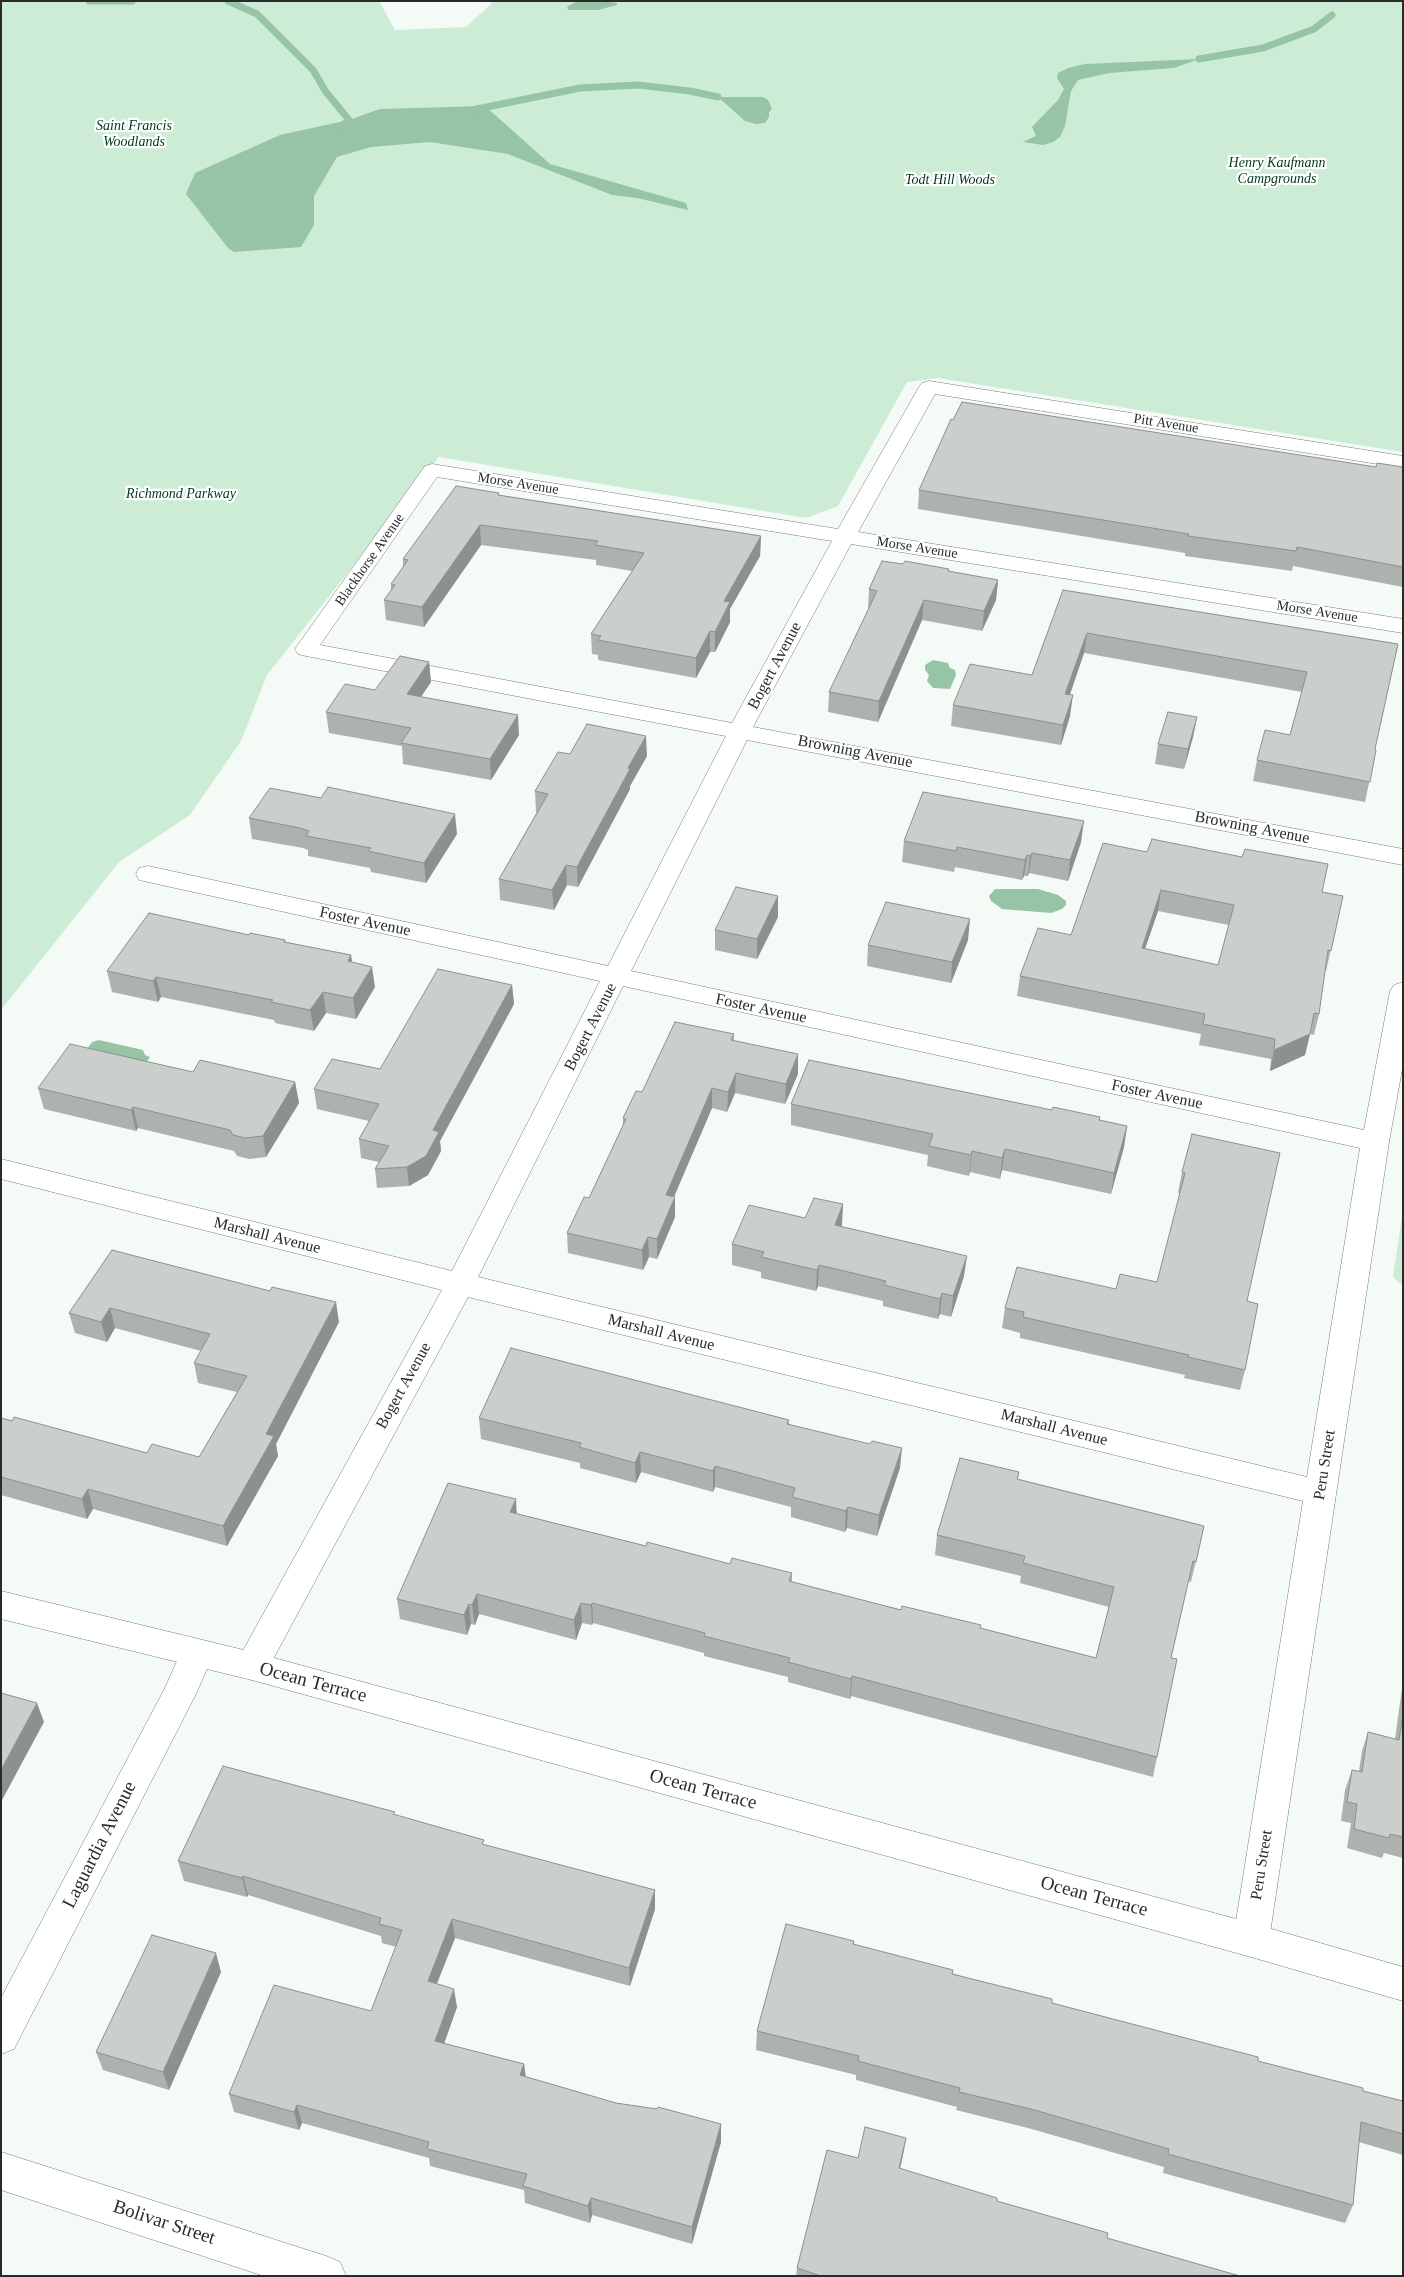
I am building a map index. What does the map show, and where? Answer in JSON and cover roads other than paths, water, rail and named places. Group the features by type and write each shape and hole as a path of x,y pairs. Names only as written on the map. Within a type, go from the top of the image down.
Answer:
{"street":[{"name":"Pitt Avenue","path":"929,387 1403,462"},
{"name":"Bogert Avenue","path":"252,1666 460,1284 740,730 845,536 929,387"},
{"name":"Morse Avenue","path":"432,470 1403,626"},
{"name":"Blackhorse Avenue","path":"306,649 432,470"},
{"name":"Browning Avenue","path":"306,649 1403,857"},
{"name":"Foster Avenue","path":"148,874 616,978 1375,1142"},
{"name":"Peru Street","path":"1251,1940 1375,1142 1403,991"},
{"name":"Marshall Avenue","path":"1,1169 460,1284 1321,1493"},
{"name":"Ocean Terrace","path":"1,1605 252,1666 1251,1940 1403,1984"},
{"name":"Laguardia Avenue","path":"1,2036 179,1694 197,1653"},
{"name":"Bolivar Street","path":"1,2171 326,2276"}],"waterway":[{"path":"89,1 132,1"},
{"path":"228,1 257,14 313,70 326,92 349,120 338,129"},
{"path":"1199,59 1263,48 1314,29 1332,15"},
{"path":"472,110 580,88 638,85 690,91 718,97"}],"park label":[{"name":"Saint Francis Woodlands","path":"134,134"},
{"name":"Henry Kaufmann Campgrounds","path":"1277,172"},
{"name":"Todt Hill Woods","path":"950,180"},
{"name":"Richmond Parkway","path":"181,494"}]}
